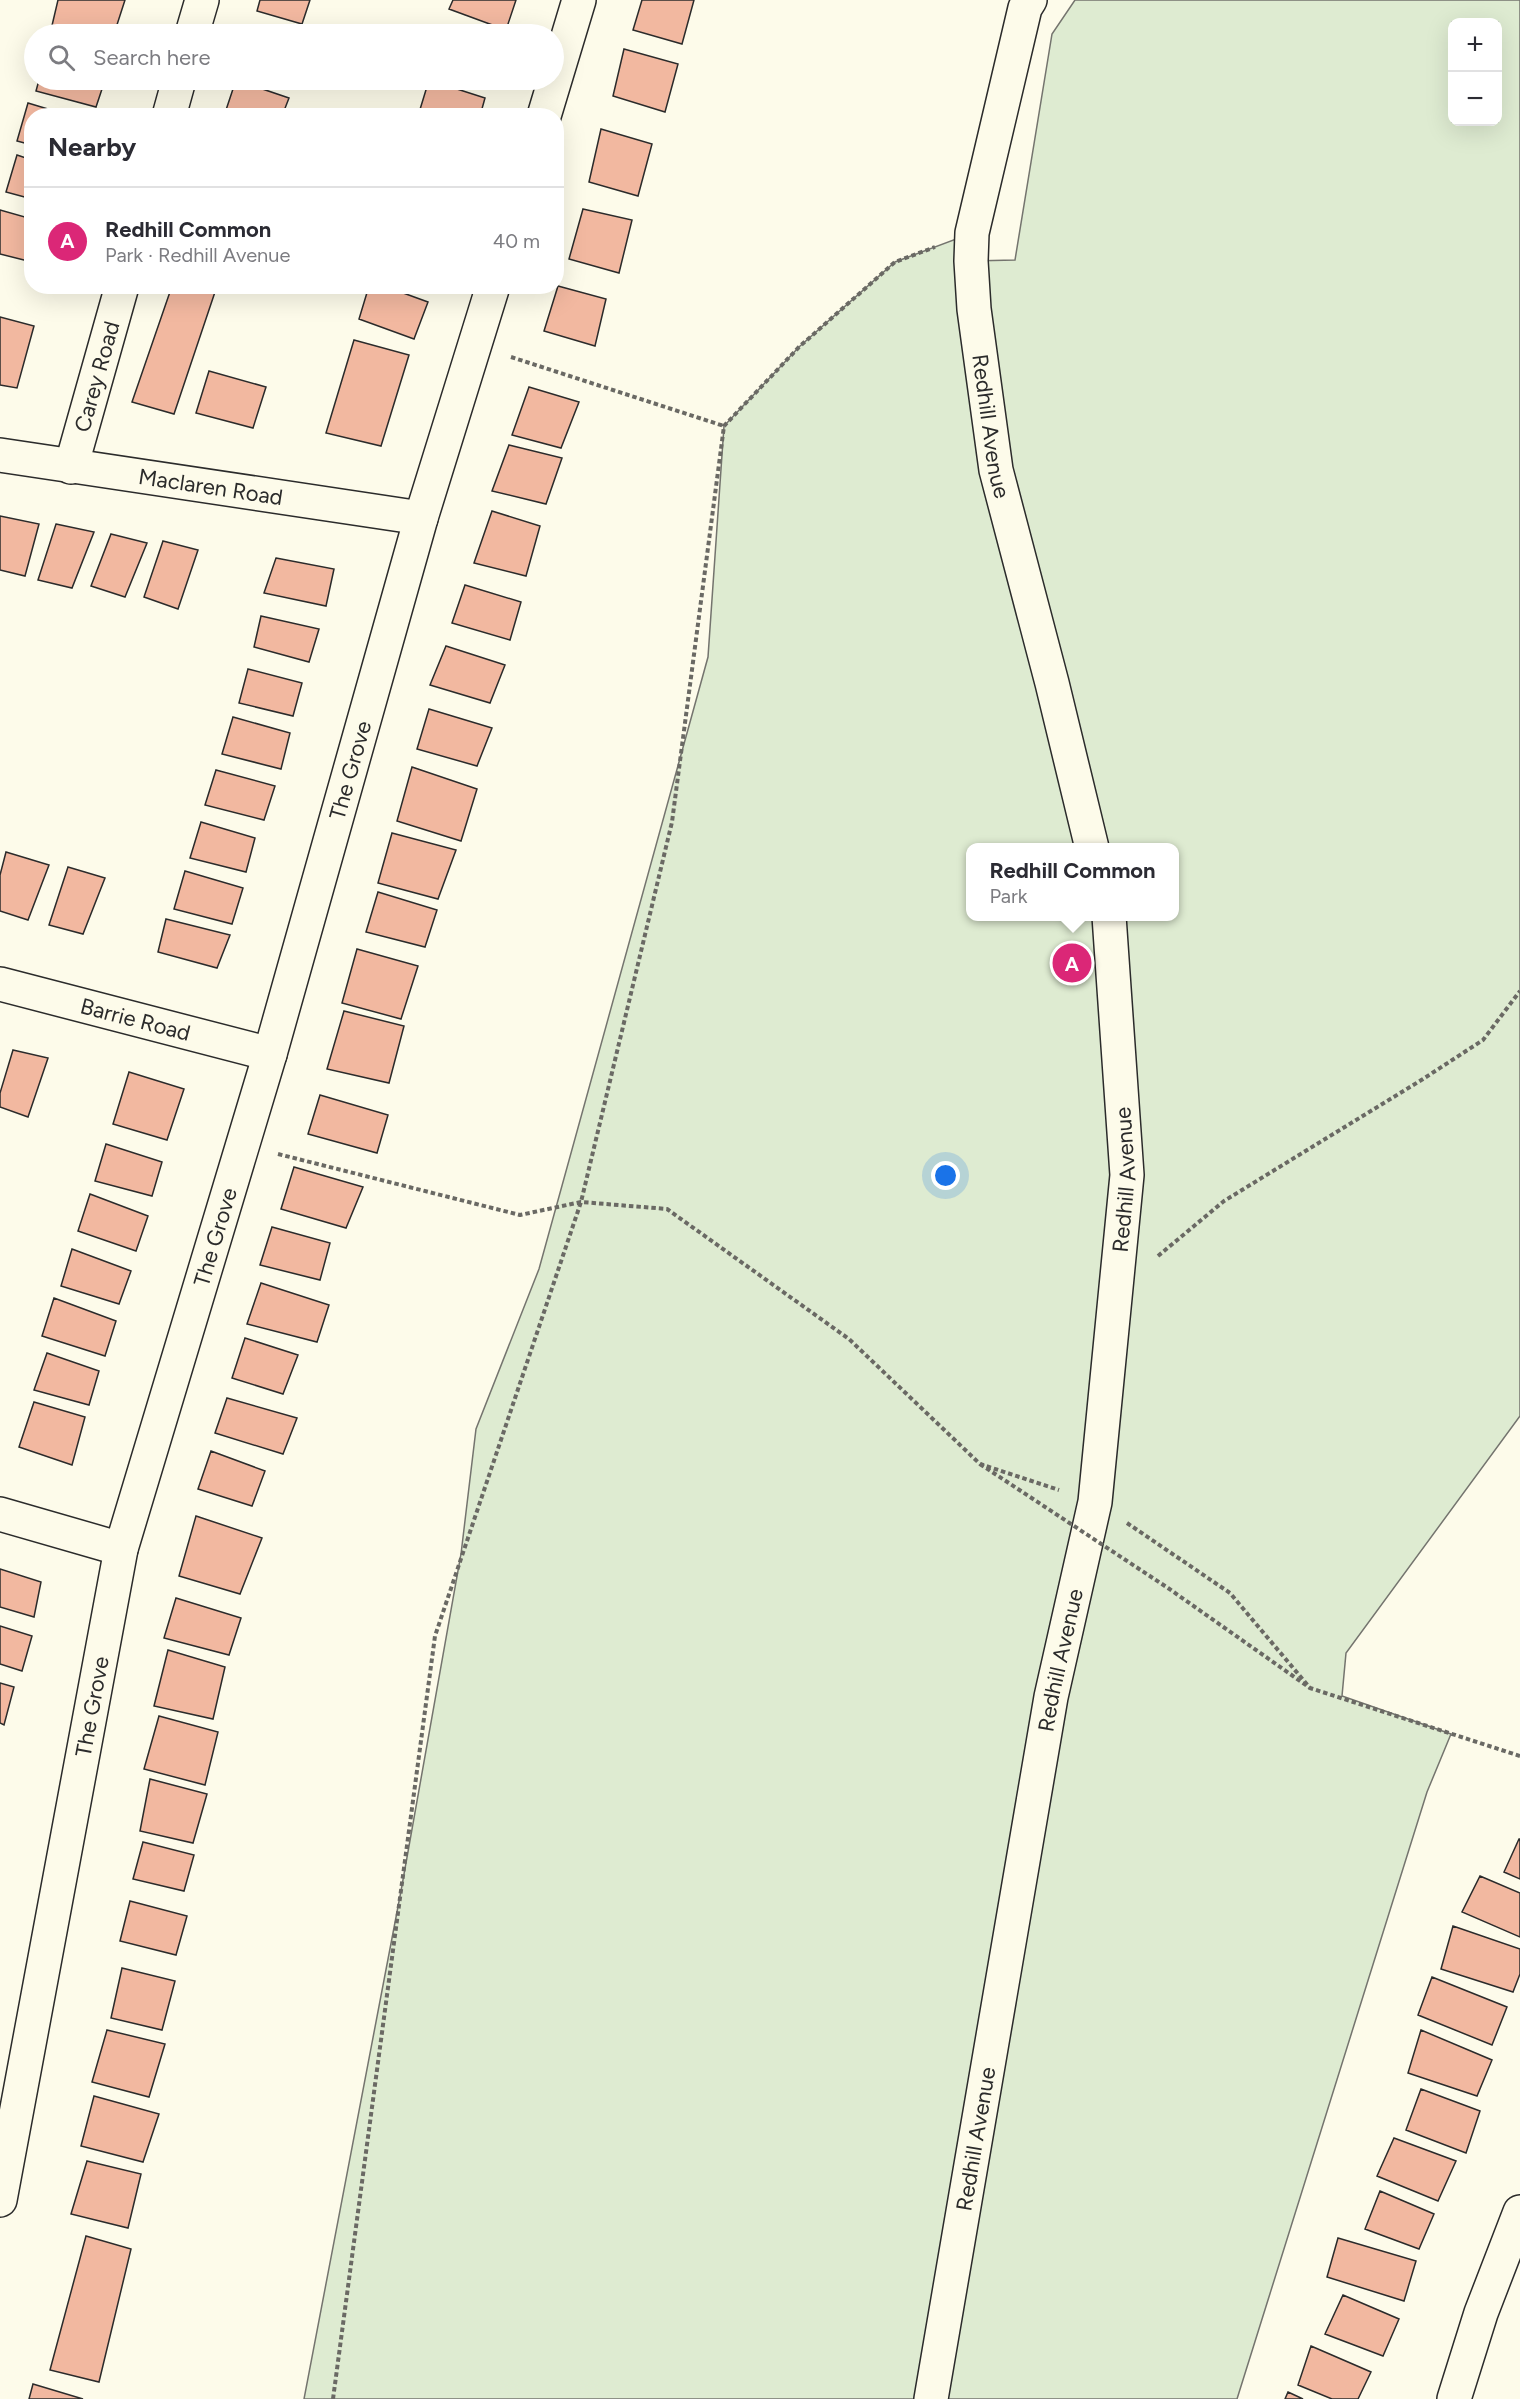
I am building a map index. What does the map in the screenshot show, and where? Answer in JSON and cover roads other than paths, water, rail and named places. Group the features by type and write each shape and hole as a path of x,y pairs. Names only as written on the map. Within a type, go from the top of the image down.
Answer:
{"street":[{"path":"195,24 202,0"},
{"path":"564,50 579,0"},
{"name":"Redhill Avenue","path":"1030,0 1025,8 972,233 974,309 996,470 1091,843"},
{"path":"171,108 176,90"},
{"path":"546,108 552,90"},
{"name":"Carey Road","path":"71,467 120,294"},
{"name":"The Grove","path":"0,2200 11,2077 121,1549 270,1054 421,519 491,294"},
{"name":"Maclaren Road","path":"0,455 421,519"},
{"name":"Redhill Avenue","path":"931,2399 1051,1696 1095,1502 1127,1175 1109,921"},
{"name":"Barrie Road","path":"0,984 270,1054"},
{"path":"0,1514 121,1549"},
{"path":"1454,2399 1481,2313 1520,2212"}],"place":[{"name":"Redhill Common","path":"1072,963"}]}
